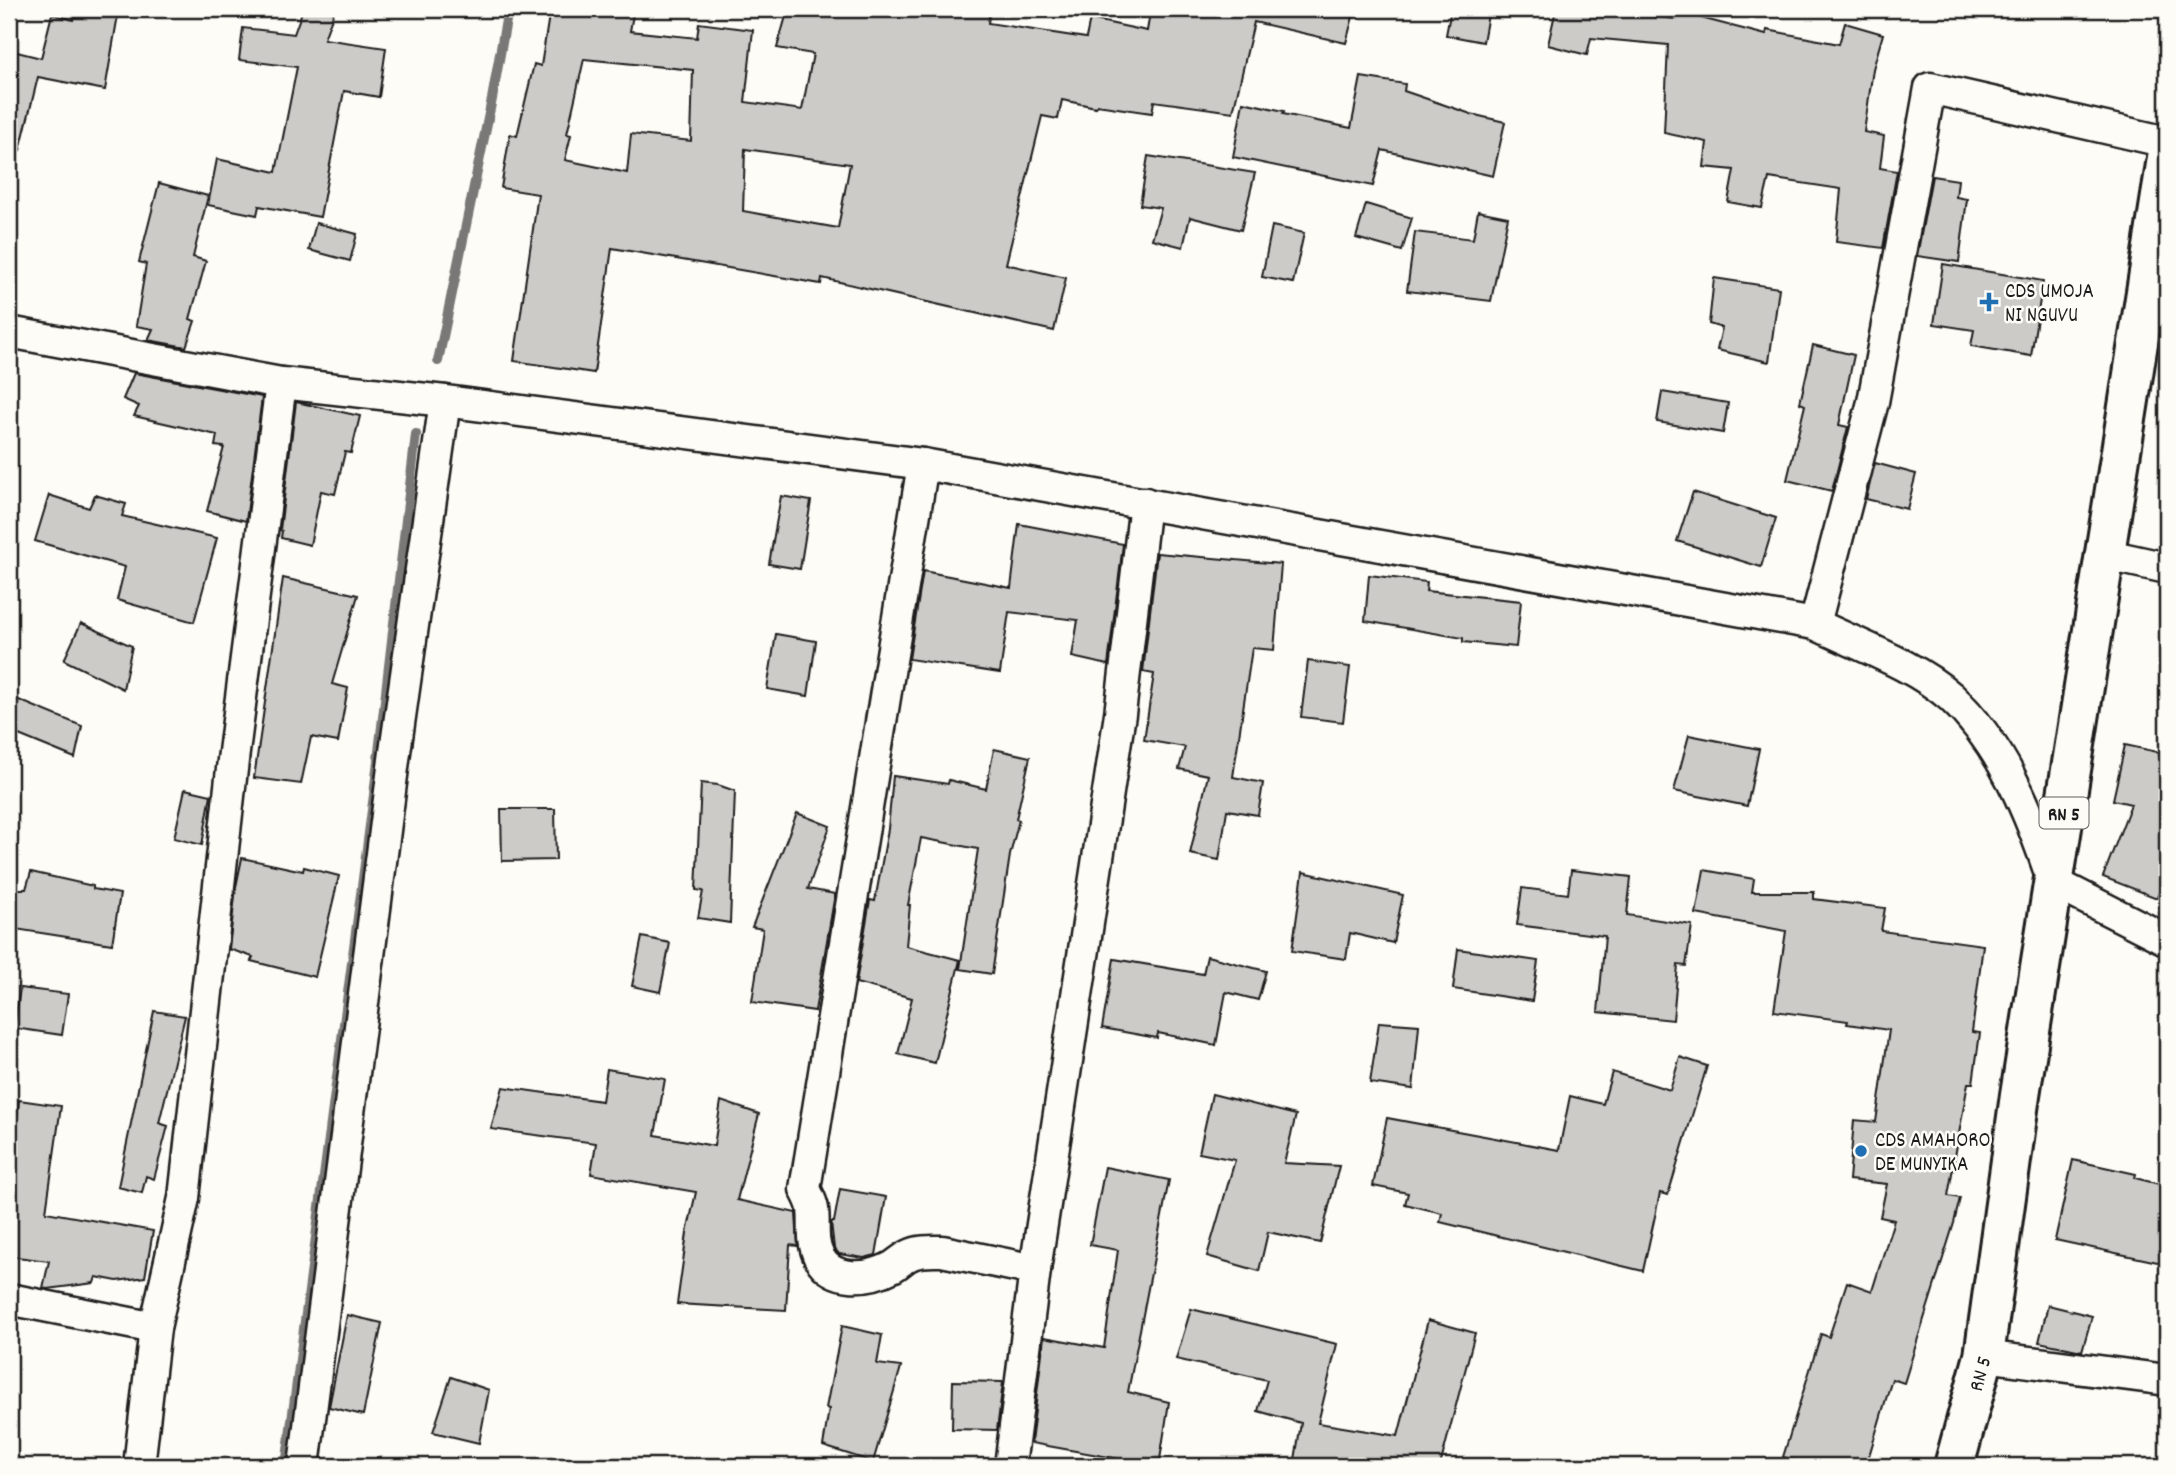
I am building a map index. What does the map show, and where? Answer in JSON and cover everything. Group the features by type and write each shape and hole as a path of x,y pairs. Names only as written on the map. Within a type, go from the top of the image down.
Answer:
{"main road":[{"name":"RN 5","path":"1954,1466 1983,1356 2103,554 2167,158"}],"street":[{"path":"1815,624 1873,402 1930,88 2167,142"},
{"path":"9,332 281,383 445,401 923,464 1815,624 1915,672 1950,696 1979,727 2031,818 2053,882 2167,940"},
{"path":"139,1466 155,1328 184,1198 233,760 281,383"},
{"path":"304,1466 395,752 445,401"},
{"path":"923,464 805,1189 813,1205 813,1239 816,1249 820,1259 834,1273 862,1277 892,1267 911,1254 927,1251 942,1251 1035,1270"},
{"path":"1010,1466 1035,1270 1120,714 1145,503"},
{"path":"2103,554 2167,568"},
{"path":"9,1299 155,1328"},
{"path":"1983,1356 2167,1380"}],"building":[{"path":"75,9 119,9 105,90 38,77 20,150 9,148 9,50 41,58 52,14 73,20"},
{"path":"303,9 335,9 324,39 386,48 379,97 344,91 320,217 259,206 257,215 208,205 217,159 276,172 297,67 239,60 243,28 294,34"},
{"path":"550,9 634,9 630,31 697,38 699,23 753,30 745,102 802,110 813,54 777,48 788,9 990,9 988,23 1086,38 1090,19 1147,31 1150,13 1164,15 1165,9 1355,9 1346,43 1254,22 1233,112 1154,101 1152,113 1062,100 1058,119 1042,116 1006,264 1066,278 1054,331 822,278 821,284 612,248 594,373 514,361 538,194 501,188 510,134 517,136 534,64 541,66","holes":["584,59 693,70 691,141 631,134 627,173 565,160 571,135 567,134","745,149 850,164 838,228 743,211"]},
{"path":"1451,9 1489,9 1483,42 1446,35"},
{"path":"1556,9 1599,9 1598,11 1676,19 1678,12 1766,35 1767,30 1839,44 1845,23 1883,34 1873,69 1864,132 1884,136 1880,168 1897,171 1883,248 1836,242 1841,189 1769,178 1762,208 1728,202 1734,170 1704,167 1707,142 1664,133 1668,45 1591,38 1587,55 1548,45"},
{"path":"1361,77 1405,84 1404,91 1471,114 1505,122 1493,176 1382,150 1373,186 1233,157 1243,102 1284,111 1283,114 1351,128"},
{"path":"1148,156 1255,173 1241,230 1190,217 1183,247 1152,239 1161,208 1140,205"},
{"path":"1932,176 1958,180 1956,197 1967,199 1959,262 1917,256"},
{"path":"159,183 208,196 193,257 206,261 190,319 195,321 186,347 148,340 153,329 136,326 146,264 139,262"},
{"path":"1366,204 1412,218 1402,251 1356,238"},
{"path":"1478,211 1508,217 1491,301 1407,291 1415,232 1473,239"},
{"path":"316,223 357,234 350,261 309,250"},
{"path":"1272,226 1304,233 1293,283 1262,277"},
{"name":"CDS UMOJA NI NGUVU","path":"1943,264 2043,281 2031,356 1971,346 1974,330 1934,324"},
{"path":"1714,278 1779,288 1769,362 1717,350 1722,328 1709,324"},
{"path":"1813,345 1854,355 1839,425 1848,427 1832,491 1787,480 1805,405 1800,403"},
{"path":"134,373 262,397 246,521 207,511 224,447 215,446 217,435 134,416 139,406 123,399"},
{"path":"1662,392 1728,403 1723,433 1657,422"},
{"path":"296,402 360,416 351,453 345,452 335,494 321,491 310,545 281,538 280,530"},
{"path":"1875,463 1916,474 1907,509 1866,499"},
{"path":"1693,492 1776,518 1761,567 1677,541"},
{"path":"49,495 89,508 95,495 126,504 122,516 217,538 194,622 117,600 125,567 35,541"},
{"path":"781,496 811,501 800,569 769,564"},
{"path":"1019,524 1123,544 1108,665 1072,657 1078,620 1009,612 1000,673 909,659 923,571 1011,588"},
{"path":"1157,553 1281,564 1274,650 1252,648 1233,777 1263,783 1258,815 1227,810 1219,860 1190,854 1208,775 1179,769 1185,747 1144,740 1154,674 1143,672"},
{"path":"1369,575 1427,582 1426,591 1521,601 1516,647 1463,642 1463,638 1365,621"},
{"path":"283,578 358,595 332,684 348,688 338,742 311,737 301,784 254,778"},
{"path":"81,623 132,646 123,689 64,660"},
{"path":"776,634 816,641 808,696 767,689"},
{"path":"1308,661 1350,667 1343,722 1301,717"},
{"path":"9,696 82,726 75,758 9,731"},
{"path":"1689,735 1759,749 1747,806 1674,791"},
{"path":"2125,745 2167,754 2167,870 2157,898 2103,877 2131,804 2113,800"},
{"path":"994,749 1030,757 1016,819 1019,820 1010,855 992,974 960,969 978,849 921,838 908,905 906,946 960,960 935,1063 898,1054 912,998 856,983 870,900 875,901 888,829 893,776 948,784 949,780 986,789"},
{"path":"701,783 735,791 730,923 698,918 703,891 696,890"},
{"path":"185,789 211,795 202,845 174,838"},
{"path":"501,809 555,809 556,860 502,861"},
{"path":"797,813 830,826 808,889 835,894 815,1011 752,1002 763,929 752,927"},
{"path":"242,858 303,871 304,867 339,876 315,977 251,961 253,957 229,949"},
{"path":"1571,870 1631,877 1627,915 1692,925 1686,966 1678,965 1673,1020 1598,1012 1605,936 1517,925 1522,888 1568,894"},
{"path":"1704,870 1754,879 1752,892 1814,892 1814,899 1885,908 1881,931 1983,945 1972,1032 1980,1033 1973,1083 1968,1083 1948,1196 1960,1198 1904,1383 1892,1379 1866,1466 1815,1466 1783,1457 1821,1334 1829,1337 1847,1282 1872,1291 1894,1220 1880,1217 1887,1184 1849,1180 1854,1120 1876,1122 1889,1030 1847,1024 1848,1021 1774,1011 1786,931 1696,914"},
{"path":"31,872 120,894 112,944 9,928 9,889 26,889"},
{"path":"1303,872 1403,895 1393,943 1350,933 1346,959 1292,951"},
{"path":"642,937 670,943 660,992 632,986"},
{"path":"1458,949 1538,961 1532,1001 1453,989"},
{"path":"1207,956 1266,971 1258,1000 1226,992 1216,1045 1158,1033 1157,1038 1102,1028 1114,959 1203,974"},
{"path":"20,988 68,994 62,1035 14,1028"},
{"path":"154,1011 185,1016 159,1123 168,1126 154,1179 146,1176 142,1193 118,1187"},
{"path":"1379,1022 1419,1025 1413,1089 1370,1083"},
{"path":"1680,1057 1707,1066 1668,1195 1660,1193 1643,1271 1440,1222 1442,1213 1405,1204 1408,1193 1373,1186 1387,1118 1559,1150 1570,1096 1603,1104 1612,1072 1670,1090"},
{"path":"607,1069 665,1079 655,1135 714,1146 721,1101 759,1114 737,1200 796,1213 798,1246 790,1245 786,1310 677,1304 696,1192 591,1174 596,1143 491,1129 503,1087 602,1101"},
{"path":"1212,1094 1296,1115 1284,1163 1339,1166 1320,1243 1268,1232 1259,1271 1207,1256 1235,1160 1199,1153"},
{"path":"19,1100 61,1106 46,1212 153,1231 145,1277 117,1281 96,1277 94,1283 47,1289 43,1288 49,1261 9,1256 9,1150 13,1151"},
{"path":"2073,1160 2136,1174 2135,1178 2167,1186 2167,1264 2055,1240"},
{"path":"1105,1167 1169,1180 1128,1392 1169,1402 1159,1466 1031,1443 1044,1337 1104,1348 1118,1250 1090,1245"},
{"path":"840,1189 886,1197 876,1255 864,1258 839,1254 834,1248 831,1222 834,1222"},
{"path":"2048,1305 2092,1316 2082,1351 2039,1342"},
{"path":"1191,1309 1337,1344 1318,1423 1398,1436 1428,1320 1475,1333 1440,1466 1294,1466 1301,1423 1258,1411 1267,1380 1176,1359"},
{"path":"347,1315 382,1323 363,1415 329,1407"},
{"path":"842,1326 882,1335 877,1364 901,1367 873,1462 823,1446 829,1409 826,1408"},
{"path":"451,1377 489,1390 479,1443 433,1432"},
{"path":"953,1381 1003,1382 997,1430 952,1429"}],"waterway":[{"path":"438,361 508,9"},
{"path":"286,1466 374,795 416,434"}],"place":[{"name":"CDS UMOJA NI NGUVU","path":"1989,302"},
{"name":"CDS AMAHORO DE MUNYIKA","path":"1861,1151"}]}
